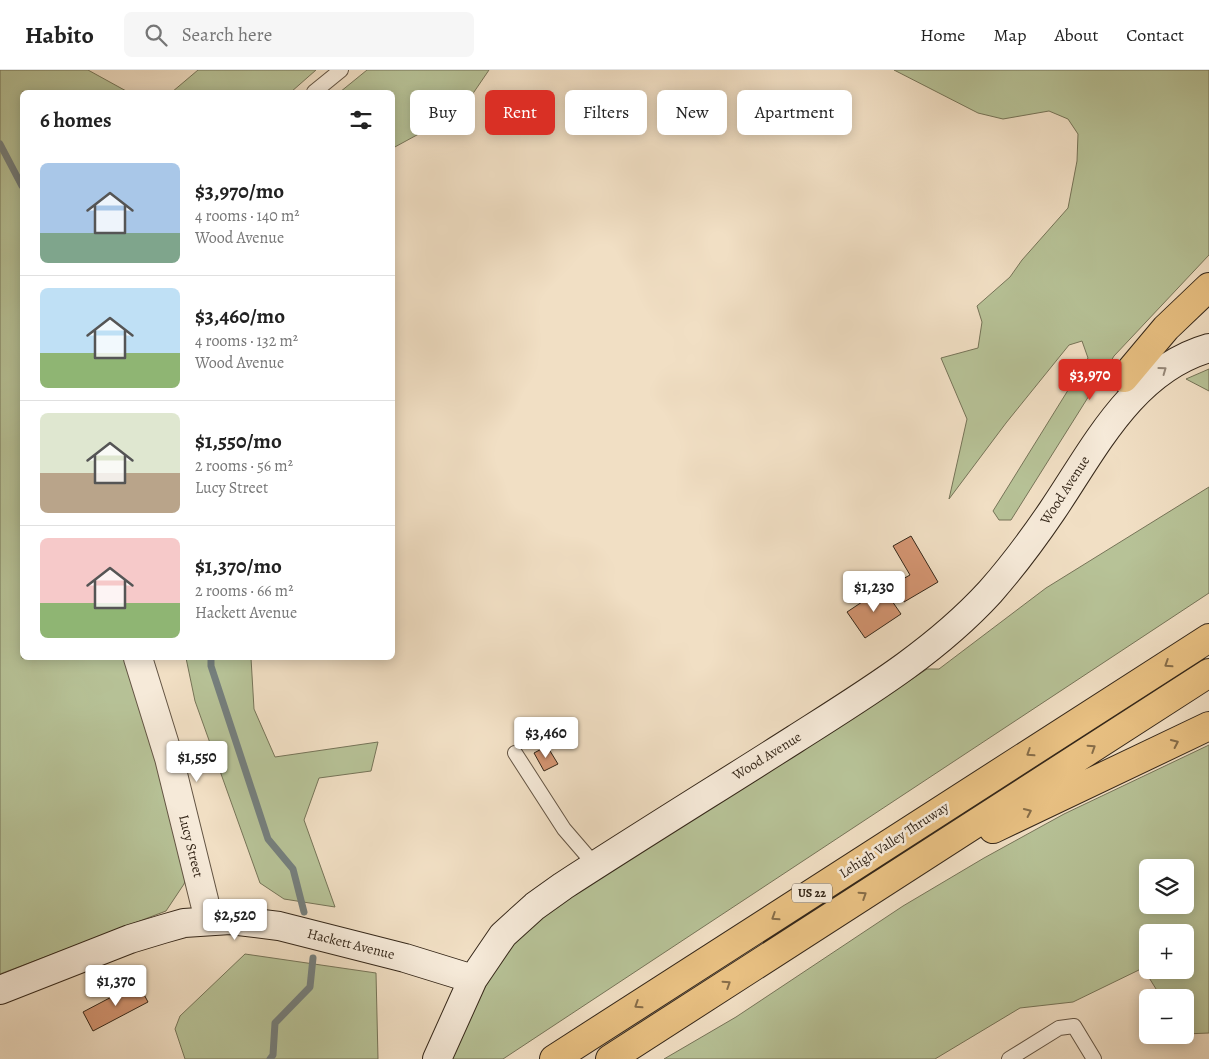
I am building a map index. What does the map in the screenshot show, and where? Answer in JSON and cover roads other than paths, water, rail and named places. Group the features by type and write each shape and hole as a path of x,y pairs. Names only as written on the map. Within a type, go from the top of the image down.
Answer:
{"highway":[{"path":"1124,378 1178,316 1209,287"},
{"name":"Lehigh Valley Thruway","path":"554,1059 1209,638"},
{"name":"US 22","path":"610,1059 1209,673"},
{"path":"890,878 1209,726"}],"main road":[{"name":"Wood Avenue","path":"1095,444 1124,378 1162,348 1209,329"},
{"name":"Wood Avenue","path":"437,1059 473,979 502,935 535,906 595,865 876,687 943,637 989,593 1030,542 1095,444 1138,391 1153,377 1181,359 1209,348"},
{"name":"Lucy Street","path":"139,660 169,758 209,920"},
{"name":"Hackett Avenue","path":"0,990 130,939 184,923 209,920 256,922 279,926 405,958 473,979"}],"lane":[{"path":"316,90 341,70"},
{"path":"515,753 564,829 595,865"},
{"path":"1009,1059 1059,1028 1074,1026 1094,1059"}],"waterway":[{"path":"0,144 20,182"},
{"path":"211,660 211,666 268,839 293,869 304,912"},
{"path":"270,1059 273,1055 275,1023 310,987 313,958"}]}
